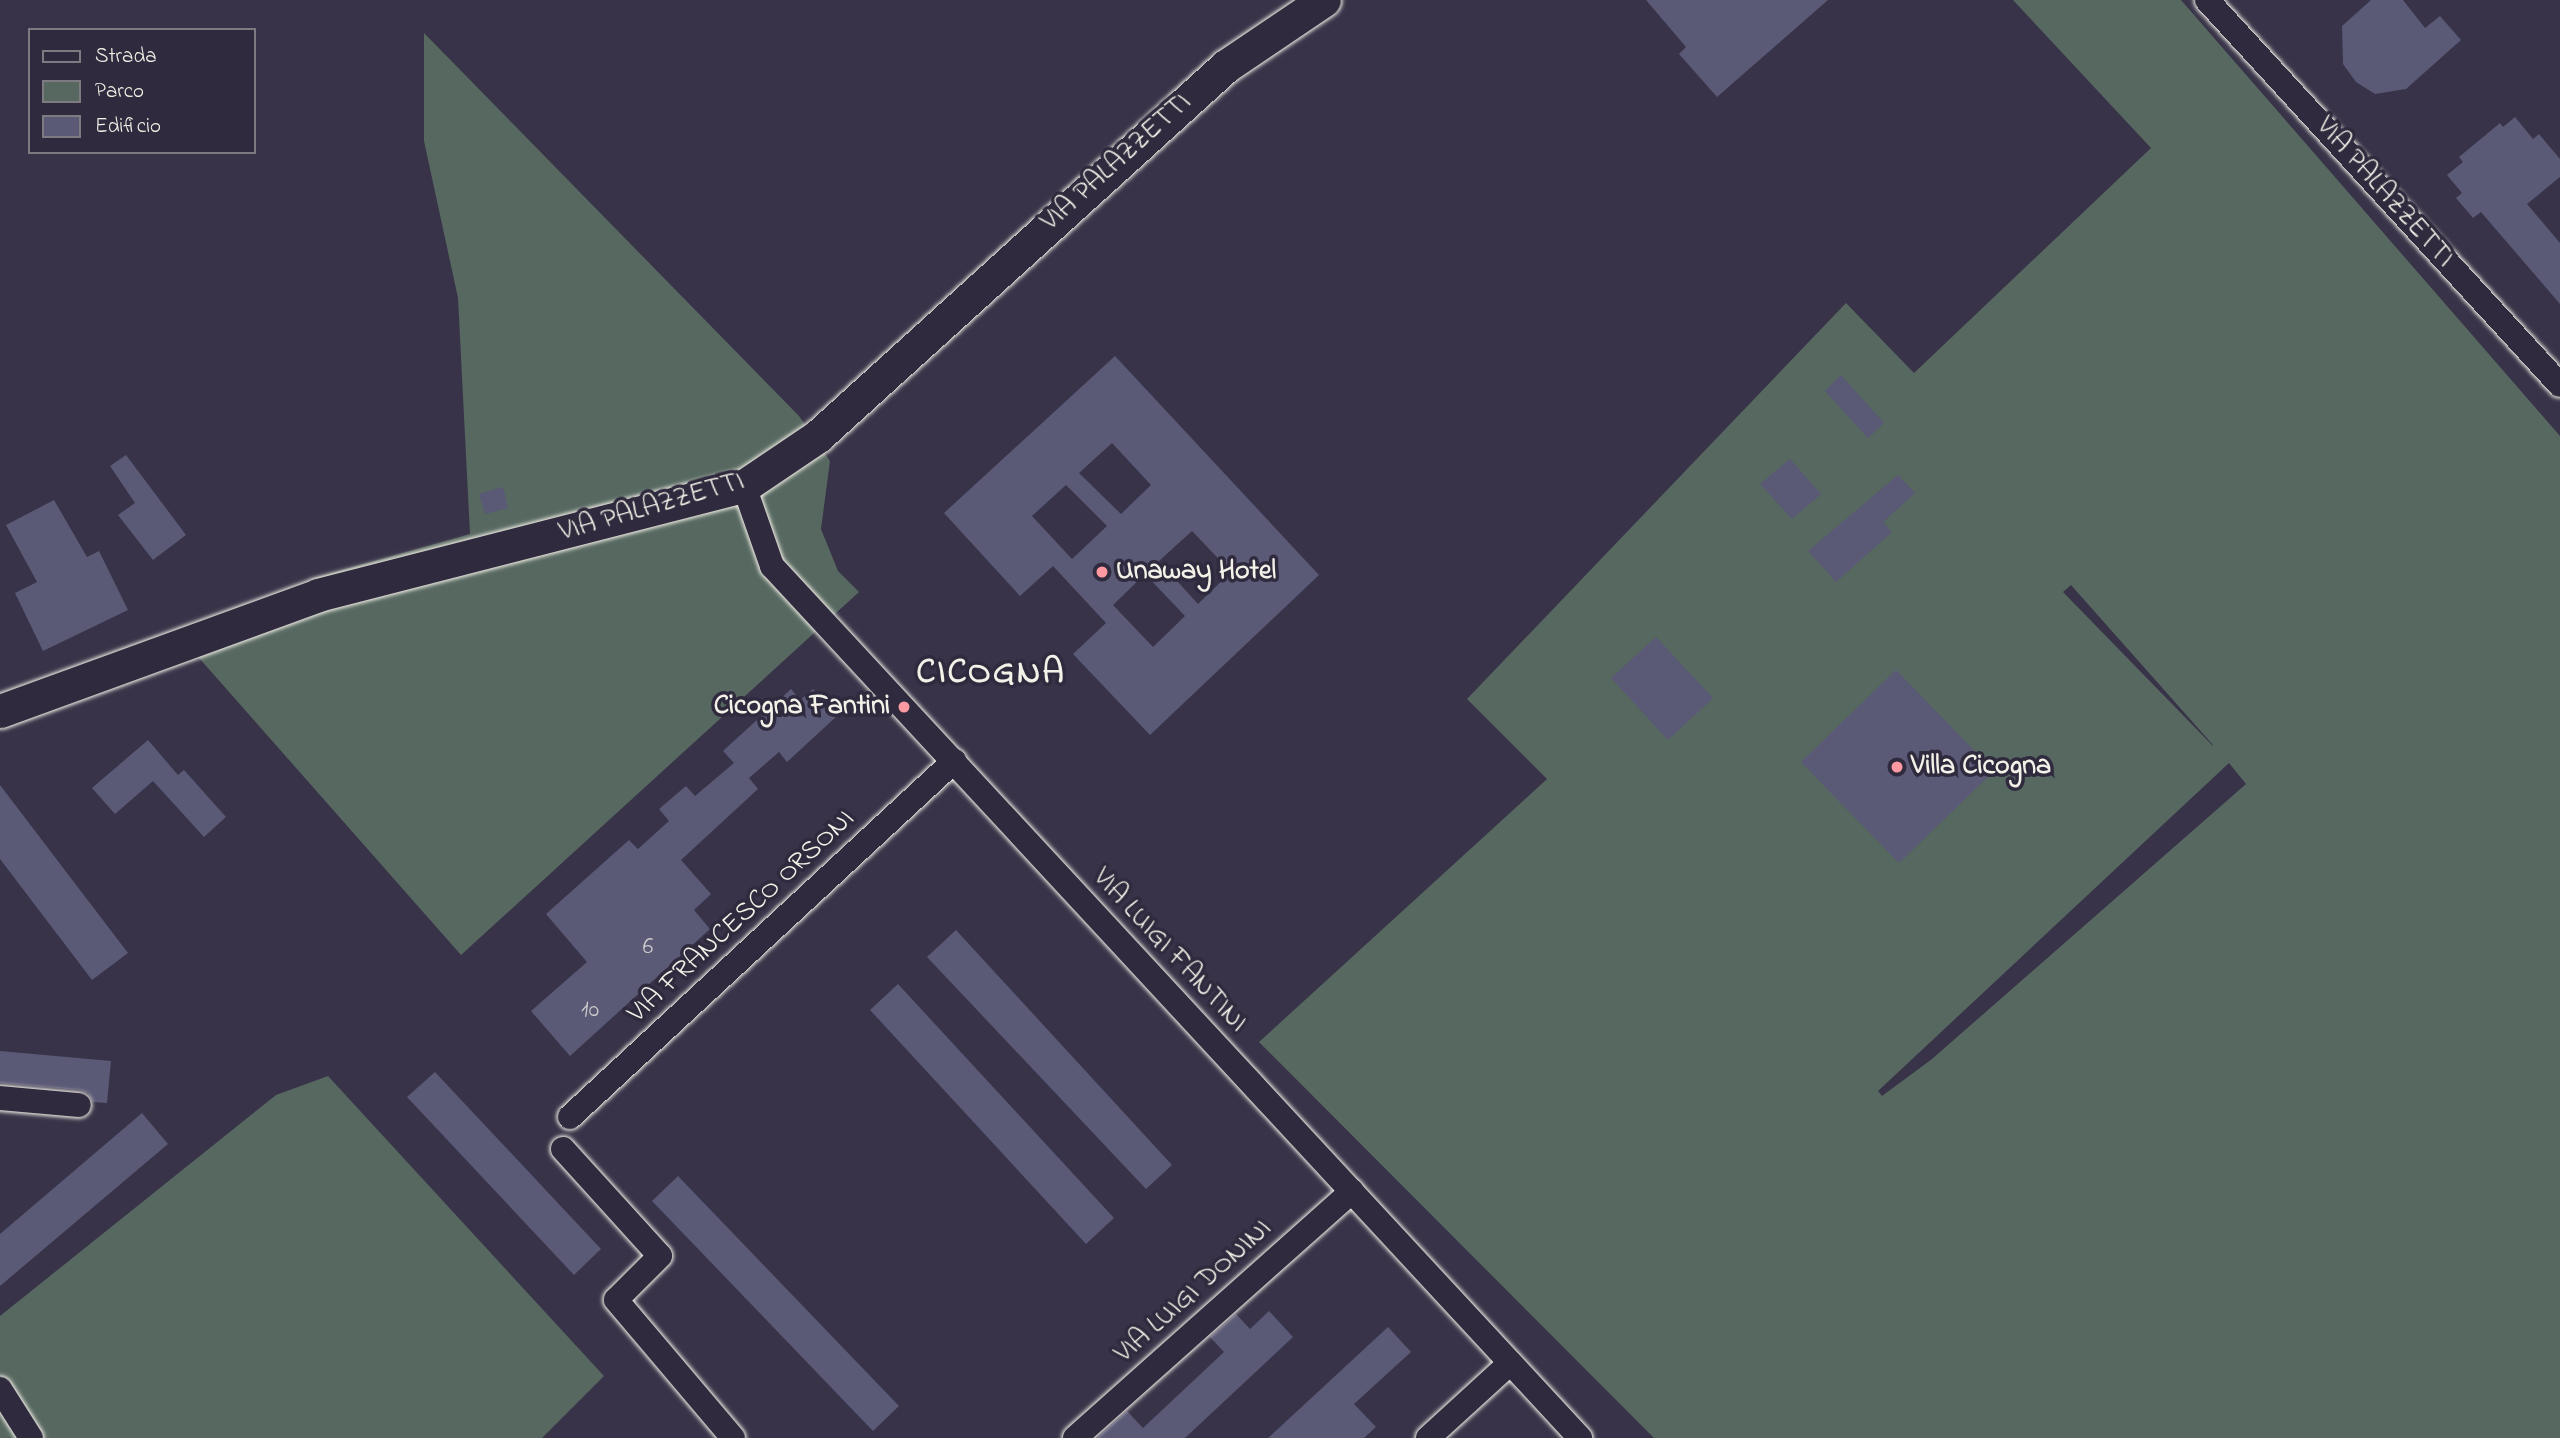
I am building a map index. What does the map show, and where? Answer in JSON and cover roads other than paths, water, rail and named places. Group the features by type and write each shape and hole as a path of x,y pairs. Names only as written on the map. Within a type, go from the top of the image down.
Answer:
{"main road":[{"name":"VIA PALAZZETTI","path":"0,711 318,595 744,486 818,436 1226,66 1324,0"}],"street":[{"name":"VIA PALAZZETTI","path":"2207,0 2560,385"},
{"name":"VIA LUIGI FANTINI","path":"744,486 772,566 1580,1438"},
{"name":"VIA FRANCESCO ORSONI","path":"570,1117 954,761"},
{"path":"0,1098 79,1105"},
{"path":"563,1149 660,1256 616,1300 733,1438"},
{"name":"VIA LUIGI DONINI","path":"1075,1438 1352,1191"},
{"path":"1428,1438 1510,1363"},
{"path":"0,1389 31,1438"}],"place":[{"name":"Unaway Hotel","path":"1102,572"},
{"name":"Cicogna Fantini","path":"904,707"},
{"name":"Villa Cicogna","path":"1897,767"}],"district":[{"name":"CICOGNA","path":"991,674"}]}
